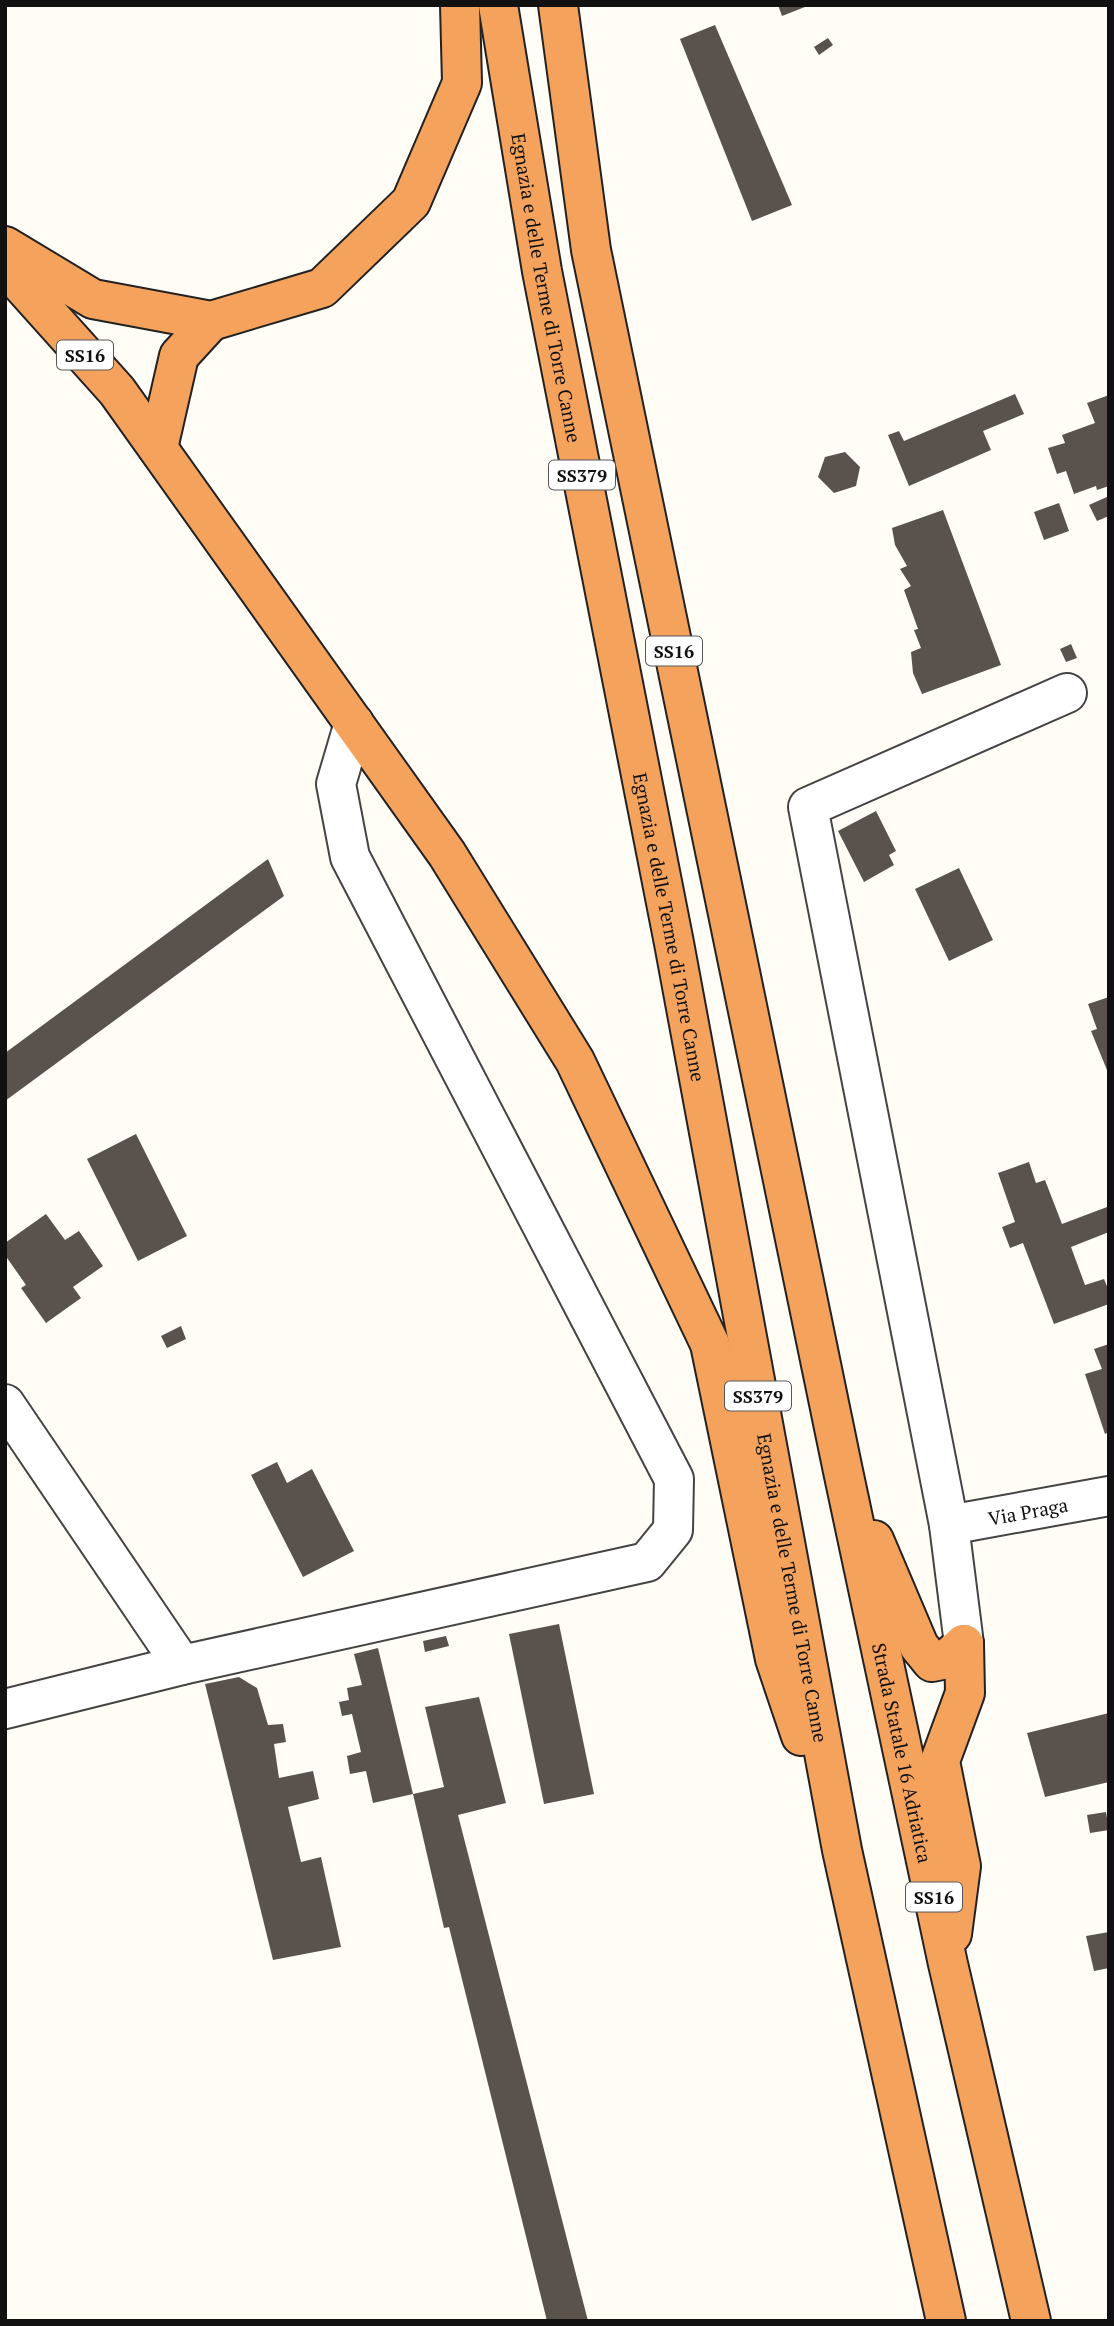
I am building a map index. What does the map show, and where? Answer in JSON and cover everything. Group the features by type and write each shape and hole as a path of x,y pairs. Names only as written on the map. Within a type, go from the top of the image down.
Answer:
{"highway":[{"path":"5,246 93,299 211,321 322,288 411,202 462,83 460,5"},
{"name":"Egnazia e delle Terme di Torre Canne","path":"498,5 542,271 676,956 842,1850"},
{"name":"SS16","path":"558,5 591,250 843,1471"},
{"name":"SS16","path":"5,267 117,391 447,854 575,1061 710,1344 775,1659 842,1850 946,2321"},
{"path":"158,448 179,356 211,321"},
{"path":"843,1471 919,1646 932,1662 947,1659 964,1644"},
{"name":"Strada Statale 16 Adriatica","path":"843,1471 948,1964 1031,2321"},
{"path":"948,1964 961,1866 940,1761 965,1693 964,1644"}],"street":[{"path":"964,1644 949,1525 808,807 1067,692"},
{"path":"5,1709 182,1665 647,1562 673,1530 674,1479 349,857 336,784 354,723"},
{"path":"5,1404 182,1665"},
{"name":"Via Praga","path":"949,1525 1109,1496"}],"building":[{"path":"778,5 810,5 782,16"},
{"path":"715,25 792,205 752,221 680,39"},
{"path":"828,38 833,45 819,55 814,47"},
{"path":"1015,394 1024,414 983,431 991,450 909,486 888,435 899,431 904,441"},
{"path":"1109,395 1109,486 1097,490 1096,486 1074,494 1066,471 1057,474 1048,448 1065,443 1062,435 1095,423 1087,403"},
{"path":"845,452 860,467 856,486 834,493 818,477 825,457"},
{"path":"1109,496 1109,516 1097,521 1089,505"},
{"path":"1059,503 1069,531 1044,540 1034,512"},
{"path":"943,510 1001,665 922,694 913,673 911,652 921,648 914,630 918,629 904,590 911,586 900,569 907,566 895,545 892,528"},
{"path":"1071,644 1077,658 1066,662 1060,649"},
{"path":"876,811 896,851 889,855 894,865 864,882 838,831"},
{"path":"268,859 284,896 5,1101 5,1053"},
{"path":"959,868 993,940 949,961 915,889"},
{"path":"1109,997 1109,1075 1091,1031 1097,1029 1088,1004"},
{"path":"136,1134 187,1236 138,1261 87,1159"},
{"path":"1029,1162 1036,1183 1045,1180 1062,1224 1107,1207 1109,1211 1109,1232 1071,1247 1085,1285 1104,1279 1109,1291 1109,1304 1054,1324 1023,1243 1010,1248 1002,1227 1015,1222 998,1173"},
{"path":"46,1214 65,1240 79,1231 103,1266 73,1287 81,1298 46,1323 21,1288 26,1285 5,1255 5,1243"},
{"path":"181,1326 186,1339 167,1348 161,1336"},
{"path":"1109,1344 1109,1432 1105,1434 1085,1374 1102,1369 1094,1349"},
{"path":"277,1462 287,1483 312,1469 354,1551 303,1577 251,1475"},
{"path":"559,1624 594,1794 544,1804 509,1634"},
{"path":"446,1636 449,1646 425,1652 423,1641"},
{"path":"378,1648 413,1794 373,1803 366,1771 350,1774 347,1756 361,1752 352,1714 342,1716 339,1702 349,1700 347,1688 362,1685 354,1654"},
{"path":"239,1677 257,1688 268,1725 283,1724 286,1742 274,1744 279,1778 313,1771 319,1799 288,1807 301,1862 321,1857 341,1947 273,1960 205,1684"},
{"path":"479,1697 506,1803 458,1815 588,2321 547,2321 449,1927 444,1928 413,1794 444,1787 425,1707"},
{"path":"1109,1713 1109,1782 1045,1797 1027,1733"},
{"path":"1106,1812 1109,1830 1090,1833 1087,1815"},
{"path":"1109,1932 1109,1968 1094,1971 1086,1936"}]}
